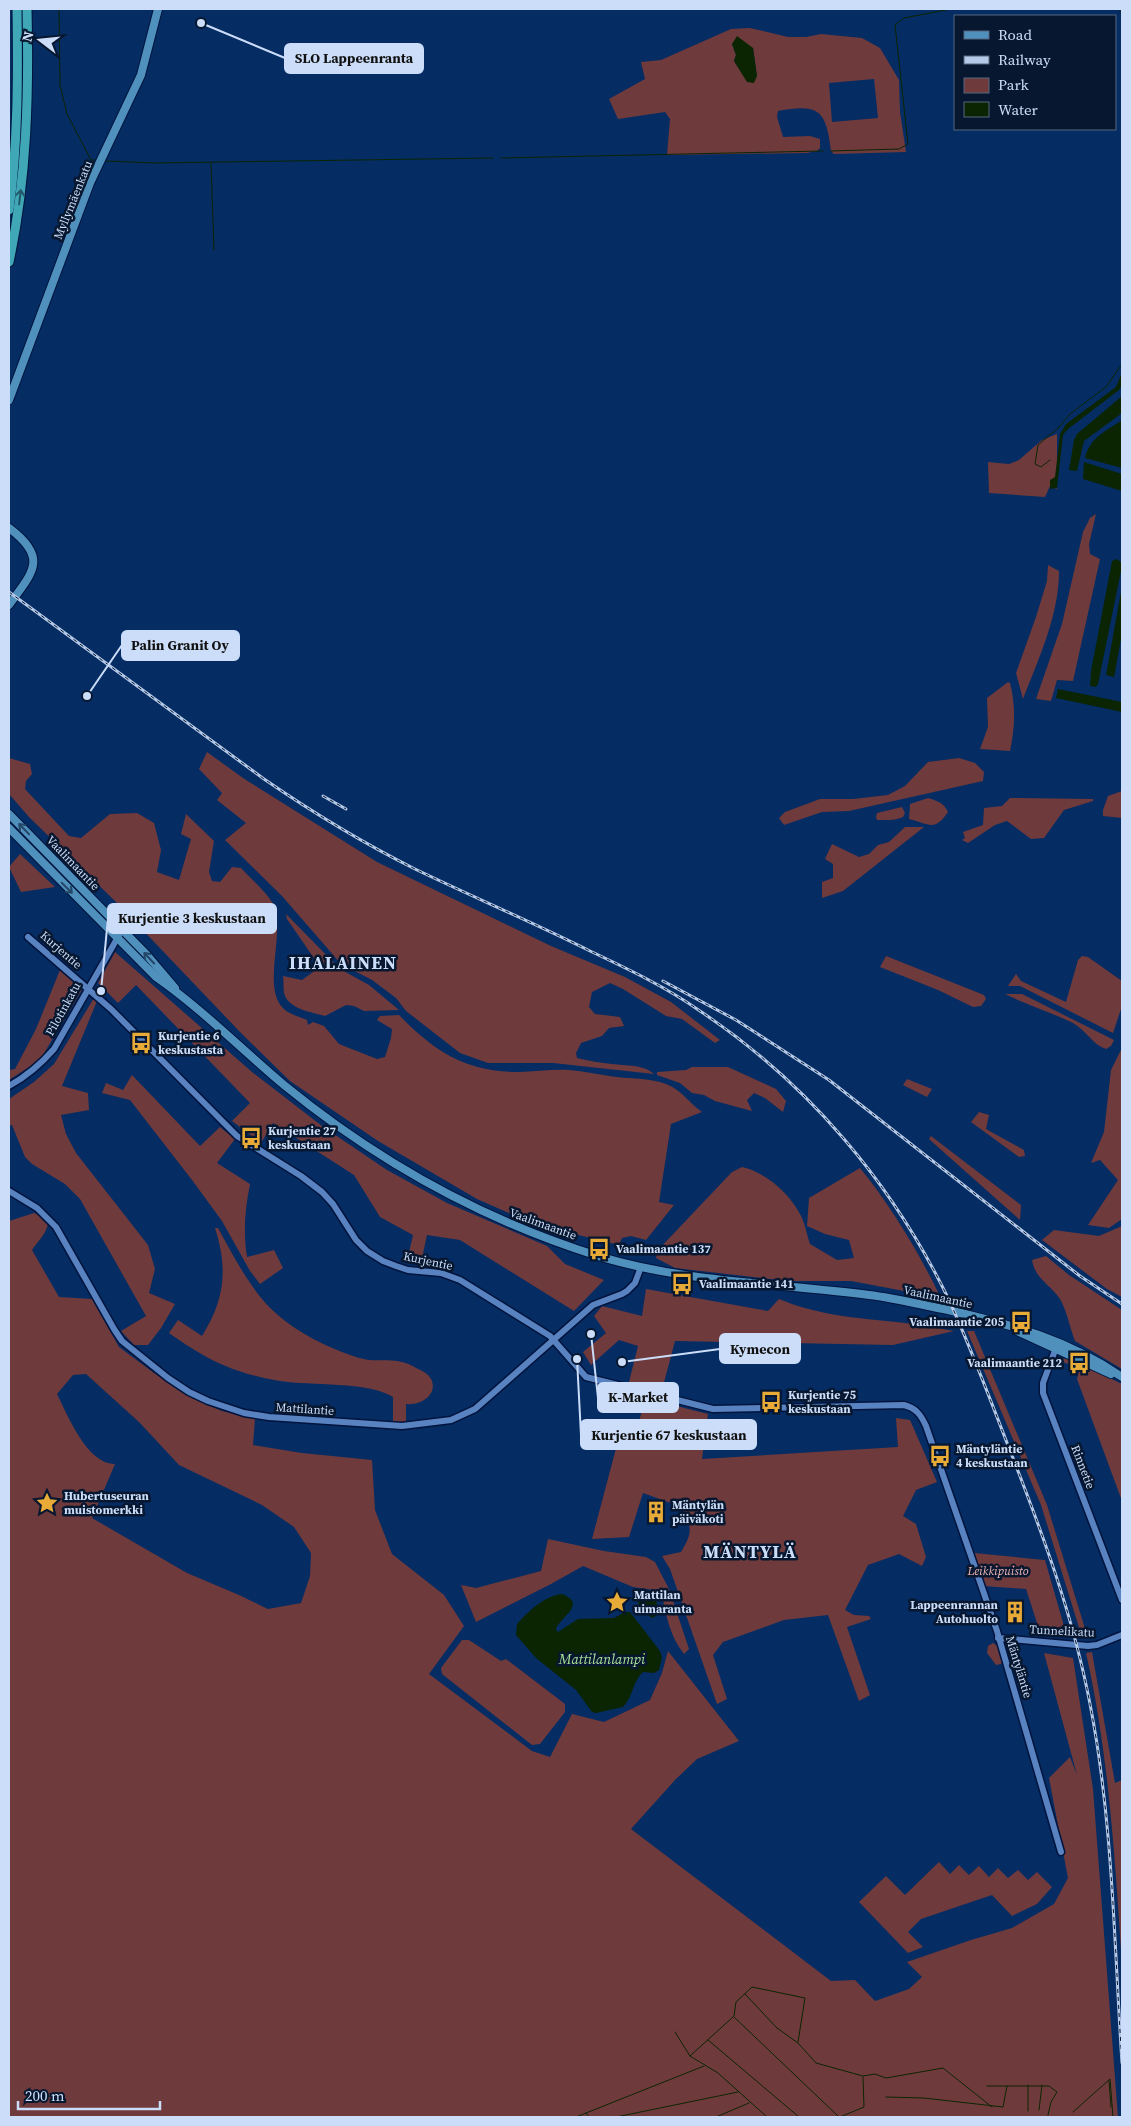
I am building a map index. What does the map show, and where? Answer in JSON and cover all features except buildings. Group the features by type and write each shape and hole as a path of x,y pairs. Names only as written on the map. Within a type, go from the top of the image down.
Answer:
{"highway":[{"path":"9,210 18,104 17,9"},
{"path":"9,262 20,202 25,153 28,106 27,9"}],"main road":[{"name":"Myllymäenkatu","path":"9,400 90,183 141,75 158,9"},
{"path":"9,528 26,543 34,557 31,575 9,605"},
{"name":"Vaalimaantie","path":"9,814 163,972 181,995"},
{"name":"Vaalimaantie","path":"9,828 156,978 181,995 284,1084 382,1156 450,1196 503,1222 575,1248 641,1267 688,1277 869,1295 994,1321 1057,1345 1122,1378"}],"street":[{"name":"Pilotinkatu","path":"9,1086 39,1065 54,1049 122,930"},
{"name":"Kurjentie","path":"28,937 122,1019 237,1136 301,1176 322,1192 356,1240 367,1251 382,1261 408,1270 431,1271 453,1276 554,1340 586,1377 713,1409 904,1405 914,1408"},
{"name":"Mattilantie","path":"9,1191 37,1208 56,1227 114,1329 132,1350 190,1392 223,1407 269,1417 402,1426 451,1420 475,1409 593,1305 622,1294 635,1283 641,1267"},
{"name":"Rinnetie","path":"1057,1345 1043,1383 1043,1393 1122,1600"},
{"name":"Mäntyläntie","path":"914,1408 922,1416 926,1426 998,1638 1061,1852"},
{"name":"Tunnelikatu","path":"998,1638 1088,1646 1107,1642 1122,1635"}],"green space":[{"path":"750,28 788,37 806,37 821,34 862,38 880,48 899,80 900,112 906,152 834,154 831,151 827,127 823,119 818,113 803,108 778,111 777,117 783,137 810,136 820,139 820,148 817,151 807,153 667,155 670,119 665,112 618,119 609,99 645,79 641,62 661,60 731,29","holes":["732,44 747,45 753,48 757,76 747,81 734,61 736,55","874,79 878,118 832,122 829,83"]},
{"path":"1057,434 1057,489 1050,486 1045,497 989,493 988,462 1009,464 1019,460 1042,440"},
{"path":"1096,514 1089,544 1090,554 1100,559 1073,681 1057,680 1051,701 1036,699 1062,624 1083,532 1090,518"},
{"path":"1048,565 1059,571 1056,604 1047,636 1023,699 1016,673 1047,581"},
{"path":"1008,682 1012,692 1014,709 1014,725 1010,751 980,749 988,727 987,698"},
{"path":"207,752 243,778 377,862 551,946 625,977 671,1002 720,1040 715,1043 682,1019 666,1016 610,983 592,992 589,1007 595,1014 620,1017 624,1026 609,1028 602,1036 581,1043 576,1053 577,1058 645,1068 654,1074 553,1063 488,1063 460,1053 406,1011 396,998 372,980 341,964 282,896 225,840 246,823 217,800 222,793 199,769"},
{"path":"9,758 30,764 32,774 26,781 25,789 69,836 81,838 110,814 137,813 154,823 161,850 157,872 179,880 191,839 181,834 186,814 214,841 209,872 212,881 220,882 232,867 241,868 264,892 274,906 277,918 277,931 274,987 277,999 285,1010 307,1020 308,1025 313,1022 324,1026 339,1044 377,1059 385,1057 392,1029 377,1020 380,1016 399,1015 425,1040 467,1064 500,1071 574,1071 642,1079 666,1084 677,1090 702,1112 671,1124 659,1202 674,1205 646,1240 631,1236 622,1238 619,1245 546,1227 520,1218 477,1199 378,1141 290,1081 240,1032 116,902 29,817 9,794"},
{"path":"959,758 975,763 984,772 983,781 849,811 822,812 784,825 779,818 785,812 820,799 853,799 888,795 905,786 928,762"},
{"path":"1122,791 1122,818 1103,816 1108,796"},
{"path":"928,798 938,801 945,806 948,812 943,818 931,825 909,819 910,804"},
{"path":"1010,798 1093,799 1093,801 1064,810 1044,838 1031,839 1007,821 995,825 968,843 962,840 965,838 963,832 983,825 984,808 1002,806"},
{"path":"902,807 905,813 903,817 894,820 877,820 877,813"},
{"path":"905,827 924,827 843,891 822,898 822,882 833,878 833,864 825,859 832,844 859,857 869,854 878,845 889,842"},
{"path":"20,854 55,887 21,892 9,867"},
{"path":"286,914 340,969 369,985 399,1010 364,1011 354,1006 346,1005 325,1016 301,1009 290,1003 284,993 283,976 302,980 320,967 287,919"},
{"path":"115,952 252,1072 322,1126 387,1170 447,1203 547,1246 565,1264 604,1280 574,1311 460,1240 427,1235 421,1263 407,1261 413,1235 380,1217 354,1175 273,1123 261,1143 232,1121 250,1103 136,985 118,1003 98,983"},
{"path":"886,956 984,995 986,999 981,1006 973,1007 938,990 880,967"},
{"path":"1082,956 1088,957 1122,981 1122,1006 1113,1033 1020,986 1008,986 1016,974 1021,981 1066,1002 1078,960"},
{"path":"60,970 83,988 40,1060 9,1080 9,1070 15,1069 36,1029"},
{"path":"1005,994 1022,994 1114,1040 1111,1046 1106,1049 1101,1047 1073,1023"},
{"path":"94,998 97,1001 62,1086 88,1093 89,1110 61,1115 66,1134 76,1153 148,1245 155,1269 149,1293 175,1304 161,1328 148,1345 134,1345 121,1331 146,1316 80,1199 65,1184 32,1164 25,1157 12,1125 9,1126 9,1099 34,1082 54,1064"},
{"path":"1122,1048 1122,1219 1109,1228 1088,1225 1118,1180 1100,1160 1091,1163 1104,1132 1111,1070"},
{"path":"692,1067 728,1067 776,1089 786,1101 783,1112 765,1098 754,1093 747,1100 752,1111 715,1101 704,1095 692,1093 680,1083 657,1075 657,1072 686,1070"},
{"path":"132,1075 200,1146 220,1127 235,1139 217,1163 250,1184 245,1220 247,1257 274,1250 283,1268 260,1284 250,1271 222,1221 130,1100 102,1093 106,1083 123,1090"},
{"path":"907,1079 932,1089 927,1097 903,1085"},
{"path":"979,1112 989,1115 986,1129 1024,1150 1025,1156 1019,1157 971,1122"},
{"path":"931,1136 1021,1205 1020,1220 929,1139"},
{"path":"742,1167 776,1184 790,1198 800,1214 810,1244 837,1260 854,1258 849,1240 825,1234 807,1226 809,1198 860,1168 883,1198 904,1231 924,1264 941,1298 851,1281 787,1281 675,1268 656,1258 658,1250 732,1172"},
{"path":"34,1213 44,1216 48,1224 47,1228 32,1250 59,1297 92,1299 119,1347 154,1373 192,1398 222,1411 255,1419 253,1445 302,1453 372,1460 375,1510 392,1554 444,1595 464,1626 429,1674 532,1751 550,1757 572,1714 604,1722 650,1700 662,1673 668,1651 739,1741 697,1759 675,1780 631,1829 831,1981 855,1980 875,2001 909,1989 922,1977 907,1962 1012,1928 1054,1904 1068,1878 1049,1778 1070,1757 1077,1775 1044,1653 1073,1658 1093,1789 1118,2117 9,2117 9,1221","holes":["86,1374 139,1422 179,1465 262,1505 294,1527 311,1553 310,1576 301,1603 268,1609 187,1573 92,1518 115,1464 105,1462 87,1448 73,1426 57,1394 73,1375"]},
{"path":"1122,1226 1122,1297 1107,1289 1042,1240 1054,1230 1099,1236"},
{"path":"215,1228 218,1228 262,1300 298,1330 341,1352 364,1359 401,1362 428,1375 432,1381 432,1392 421,1402 406,1404 406,1422 393,1422 393,1397 382,1392 354,1386 280,1381 248,1374 208,1358 169,1333 178,1320 202,1336 216,1309 220,1296 223,1270"},
{"path":"1046,1256 1069,1275 1122,1310 1122,1369 1075,1341 1067,1314 1060,1299 1040,1277 1034,1267 1032,1260"},
{"path":"646,1289 768,1311 779,1299 808,1309 837,1315 954,1331 893,1345 675,1341 662,1390 629,1382 638,1346 619,1340 591,1365 583,1352 606,1333 594,1316 602,1306 642,1316"},
{"path":"967,1331 974,1331 1047,1505 1087,1635 1081,1634 1041,1505"},
{"path":"1059,1358 1072,1360 1122,1384 1122,1501 1077,1379 1080,1368 1057,1360"},
{"path":"645,1398 708,1414 702,1459 898,1447 896,1418 910,1420 937,1482 916,1490 903,1516 916,1524 926,1557 922,1566 899,1554 868,1565 845,1610 854,1615 869,1616 871,1619 847,1627 870,1695 859,1701 828,1615 784,1620 723,1642 713,1655 727,1699 717,1704 670,1569 662,1556 681,1552 688,1539 690,1530 682,1507 643,1493 629,1537 592,1539 623,1422 638,1426"},
{"path":"548,1539 604,1551 646,1557 655,1562 669,1589 689,1649 684,1654 675,1639 669,1624 661,1591 633,1587 583,1566 476,1622 461,1585 476,1588 541,1571"},
{"name":"Leikkipuisto","path":"974,1553 1045,1560 1066,1633 1040,1632 1026,1589 984,1586"},
{"path":"462,1640 469,1640 501,1661 506,1659 565,1704 565,1712 540,1744 532,1745 442,1674 441,1668"},
{"path":"993,1643 999,1647 1003,1660 1001,1664 996,1665 987,1653 988,1646"},
{"path":"1092,1652 1115,1783 1122,1780 1122,1965 1114,1847 1106,1769 1086,1653"},
{"path":"939,1862 950,1874 959,1865 969,1875 979,1866 989,1877 998,1868 1008,1878 1018,1870 1028,1880 1037,1872 1052,1887 1037,1904 1012,1916 992,1895 921,1919 908,1932 923,1947 908,1953 859,1902 886,1876 905,1895"}],"water":[{"path":"737,36 753,48 757,76 754,83 747,82 734,61 736,55 732,44"},
{"path":"1122,372 1122,385 1119,390 1068,429 1063,435 1057,488 1050,489 1050,480 1055,477 1060,434 1066,424 1116,387"},
{"path":"1122,396 1122,413 1084,441 1077,471 1069,470 1074,440 1077,434"},
{"path":"1122,420 1122,468 1085,458 1094,440"},
{"path":"1084,462 1122,474 1122,491 1083,479"},
{"path":"1117,559 1121,562 1122,566 1098,684 1096,687 1090,686 1091,671 1112,561"},
{"path":"1122,586 1122,633 1114,677 1106,675"},
{"path":"1058,689 1122,702 1122,712 1056,698"},
{"name":"Mattilanlampi","path":"562,1594 573,1602 573,1606 558,1624 556,1629 558,1632 578,1619 614,1618 625,1612 630,1612 660,1651 662,1658 659,1670 654,1673 643,1672 640,1675 623,1707 596,1713 592,1712 576,1690 536,1658 516,1635 517,1624 532,1609 555,1595"},
{"path":"648,1594 655,1596 656,1601 657,1614 652,1618 638,1603 640,1596"}],"waterway":[{"path":"59,9 60,85 67,114 91,160 97,160"},
{"path":"831,151 899,149 908,144 895,25 904,18 951,9"},
{"path":"501,158 823,151"},
{"path":"106,161 154,163 493,158"},
{"path":"211,163 214,250"},
{"path":"1050,460 1041,467 1035,464 1038,445 1058,428 1070,414 1106,387 1122,364"},
{"path":"690,2056 734,2016 736,2002 752,1987 805,1998 798,2042"},
{"path":"745,1994 777,2028 798,2043 816,2063 863,2076 875,2074 886,2078 943,2068 992,2107"},
{"path":"734,2017 839,2117"},
{"path":"675,2032 690,2056 718,2073 767,2117"},
{"path":"708,2040 799,2117"},
{"path":"576,2117 704,2066"},
{"path":"840,2117 864,2107 863,2077"},
{"path":"1073,2112 1110,2079 1113,2117"},
{"path":"1109,2081 1111,2107"},
{"path":"1028,2085 1028,2111"},
{"path":"1039,2110 1042,2085"},
{"path":"987,2086 1049,2086 1057,2092 1051,2102 1048,2115"},
{"path":"886,2097 924,2098 1003,2107 1007,2086"},
{"path":"616,2117 738,2092"},
{"path":"716,2117 749,2103"},
{"path":"586,2113 589,2117"}],"railway":[{"path":"9,592 264,779 338,827 415,869 633,972 674,994 700,1011 777,1070 844,1139 874,1177 902,1216 927,1257 957,1318 1033,1511 1056,1574 1075,1638 1090,1704 1104,1793 1112,1882 1122,2063"},
{"path":"323,796 346,809"},
{"path":"663,981 736,1020 829,1080 1080,1276 1122,1304"}],"place":[{"name":"SLO Lappeenranta","path":"201,23"},
{"name":"Palin Granit Oy","path":"87,696"},
{"name":"Kurjentie 3 keskustaan","path":"101,991"},
{"name":"Kurjentie 6 keskustasta","path":"141,1043"},
{"name":"Kurjentie 27 keskustaan","path":"251,1138"},
{"name":"Vaalimaantie 137","path":"599,1249"},
{"name":"Vaalimaantie 141","path":"682,1284"},
{"name":"Vaalimaantie 205","path":"1021,1322"},
{"name":"K-Market","path":"591,1334"},
{"name":"Kurjentie 67 keskustaan","path":"577,1359"},
{"name":"Kymecon","path":"622,1362"},
{"name":"Vaalimaantie 212","path":"1079,1363"},
{"name":"Kurjentie 75 keskustaan","path":"771,1402"},
{"name":"Mäntyläntie 4 keskustaan","path":"940,1456"},
{"name":"Hubertuseuran muistomerkki","path":"47,1503"},
{"name":"Mäntylän päiväkoti","path":"656,1512"},
{"name":"Mattilan uimaranta","path":"617,1602"},
{"name":"Lappeenrannan Autohuolto","path":"1015,1612"}],"district":[{"name":"IHALAINEN","path":"343,963"},
{"name":"MÄNTYLÄ","path":"750,1552"}]}
